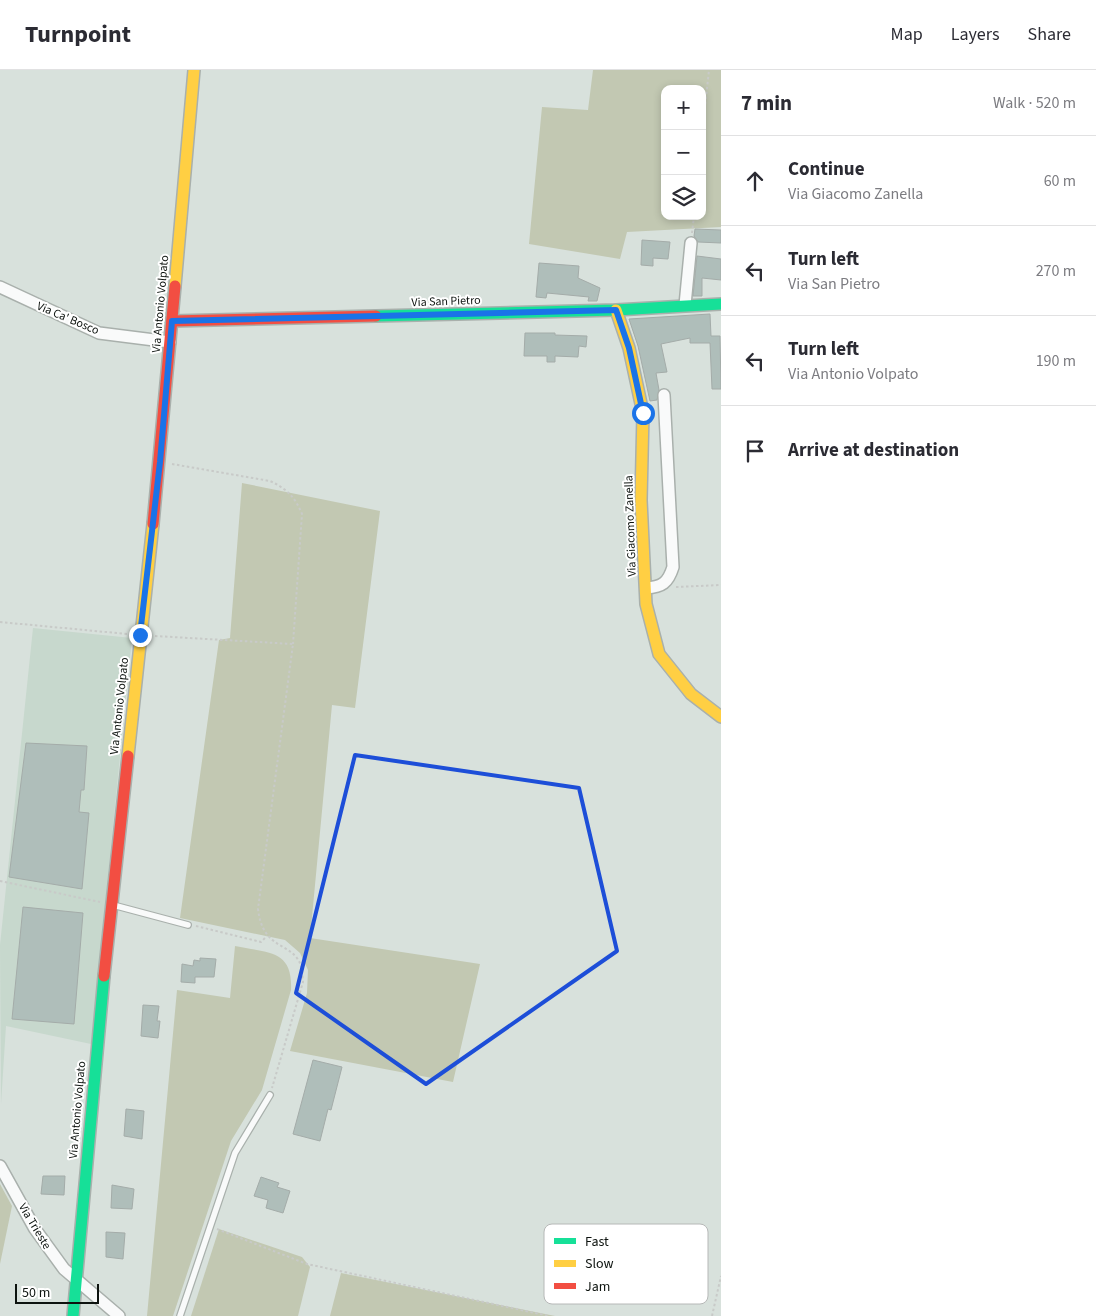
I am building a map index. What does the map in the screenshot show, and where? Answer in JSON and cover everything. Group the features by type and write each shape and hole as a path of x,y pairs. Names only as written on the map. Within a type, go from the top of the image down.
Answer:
{"street":[{"name":"Via Antonio Volpato","path":"73,1316 111,904 160,462 194,70"},
{"path":"685,305 692,246"},
{"name":"Via Ca' Bosco","path":"0,287 99,333 170,342"},
{"name":"Via San Pietro","path":"172,321 616,310 721,304"},
{"name":"Via Giacomo Zanella","path":"616,310 629,348 643,413 641,500 646,604 659,654 691,694 721,717"},
{"path":"646,588 659,587 666,582 673,567 664,395"},
{"name":"Via Trieste","path":"0,1166 39,1235 64,1269 119,1316"}],"lane":[{"path":"111,904 188,924"},
{"path":"180,1316 235,1153 270,1095"}],"path":[{"path":"702,130 709,70"},
{"path":"692,246 694,220"},
{"path":"160,462 270,481 285,488 296,500 302,514 293,644 258,908 260,924 268,936 295,954 301,966 303,982 270,1095"},
{"path":"659,587 721,586"},
{"path":"0,622 140,635 293,644"},
{"path":"0,880 111,904"},
{"path":"188,924 261,942 268,936"},
{"path":"210,1226 307,1264 549,1316"},
{"path":"712,1316 721,1276"}],"highlighted area":[{"path":"355,755 579,788 617,951 426,1084 296,993"}],"shaded area":[{"path":"593,70 721,70 721,227 627,232 620,259 529,244 542,107 588,110"},
{"path":"242,483 380,511 355,708 332,705 310,938 480,964 453,1082 290,1051 307,993 308,970 300,953 285,940 180,918 219,640 230,638"},
{"path":"33,628 132,638 91,1044 6,1026 1,1104 0,945"},
{"path":"235,946 268,952 283,960 288,967 291,977 291,990 262,1090 231,1141 173,1316 147,1316 177,990 230,998"},
{"path":"0,1184 12,1206 0,1264"},
{"path":"219,1229 302,1257 310,1267 298,1316 191,1316"},
{"path":"341,1273 555,1316 330,1316"}],"building":[{"path":"695,229 721,230 721,243 698,242 694,236"},
{"path":"642,240 670,242 668,259 653,258 653,266 641,265"},
{"path":"697,256 721,259 721,280 702,278 702,296 693,296"},
{"path":"539,263 579,266 578,278 600,288 597,301 588,301 589,297 547,293 546,298 536,297"},
{"path":"710,314 711,336 720,336 721,389 712,389 710,343 690,343 690,338 661,344 667,372 656,373 659,390 657,400 650,401 638,346 629,319"},
{"path":"525,333 587,336 586,347 579,346 578,357 555,356 555,362 547,362 547,356 524,356"},
{"path":"26,743 87,746 84,790 81,790 79,812 89,813 82,889 9,877"},
{"path":"23,907 83,913 74,1024 12,1019"},
{"path":"200,958 216,959 214,977 195,977 195,983 181,982 182,964 193,966 194,960 200,961"},
{"path":"143,1005 159,1006 157,1021 160,1021 158,1038 141,1036"},
{"path":"313,1060 342,1067 331,1110 328,1109 320,1141 293,1134"},
{"path":"126,1109 144,1111 142,1139 124,1136"},
{"path":"43,1176 65,1176 64,1195 41,1194"},
{"path":"261,1177 279,1183 277,1187 290,1191 283,1213 266,1208 268,1200 254,1196"},
{"path":"112,1185 134,1189 132,1209 111,1208"},
{"path":"106,1232 125,1233 123,1259 106,1257"}],"traffic: fast":[{"path":"376,316 616,310 721,304"},
{"path":"73,1316 104,976"}],"traffic: slow":[{"path":"175,286 194,70"},
{"path":"616,310 629,348 643,413 641,500 646,604 659,654 691,694 721,717"},
{"path":"128,756 153,524"}],"traffic: jam":[{"path":"153,524 175,286"},
{"path":"172,321 376,316"},
{"path":"104,976 128,756"}],"route":[{"path":"140,635 160,462 172,321 616,310 629,348 643,413"}]}
